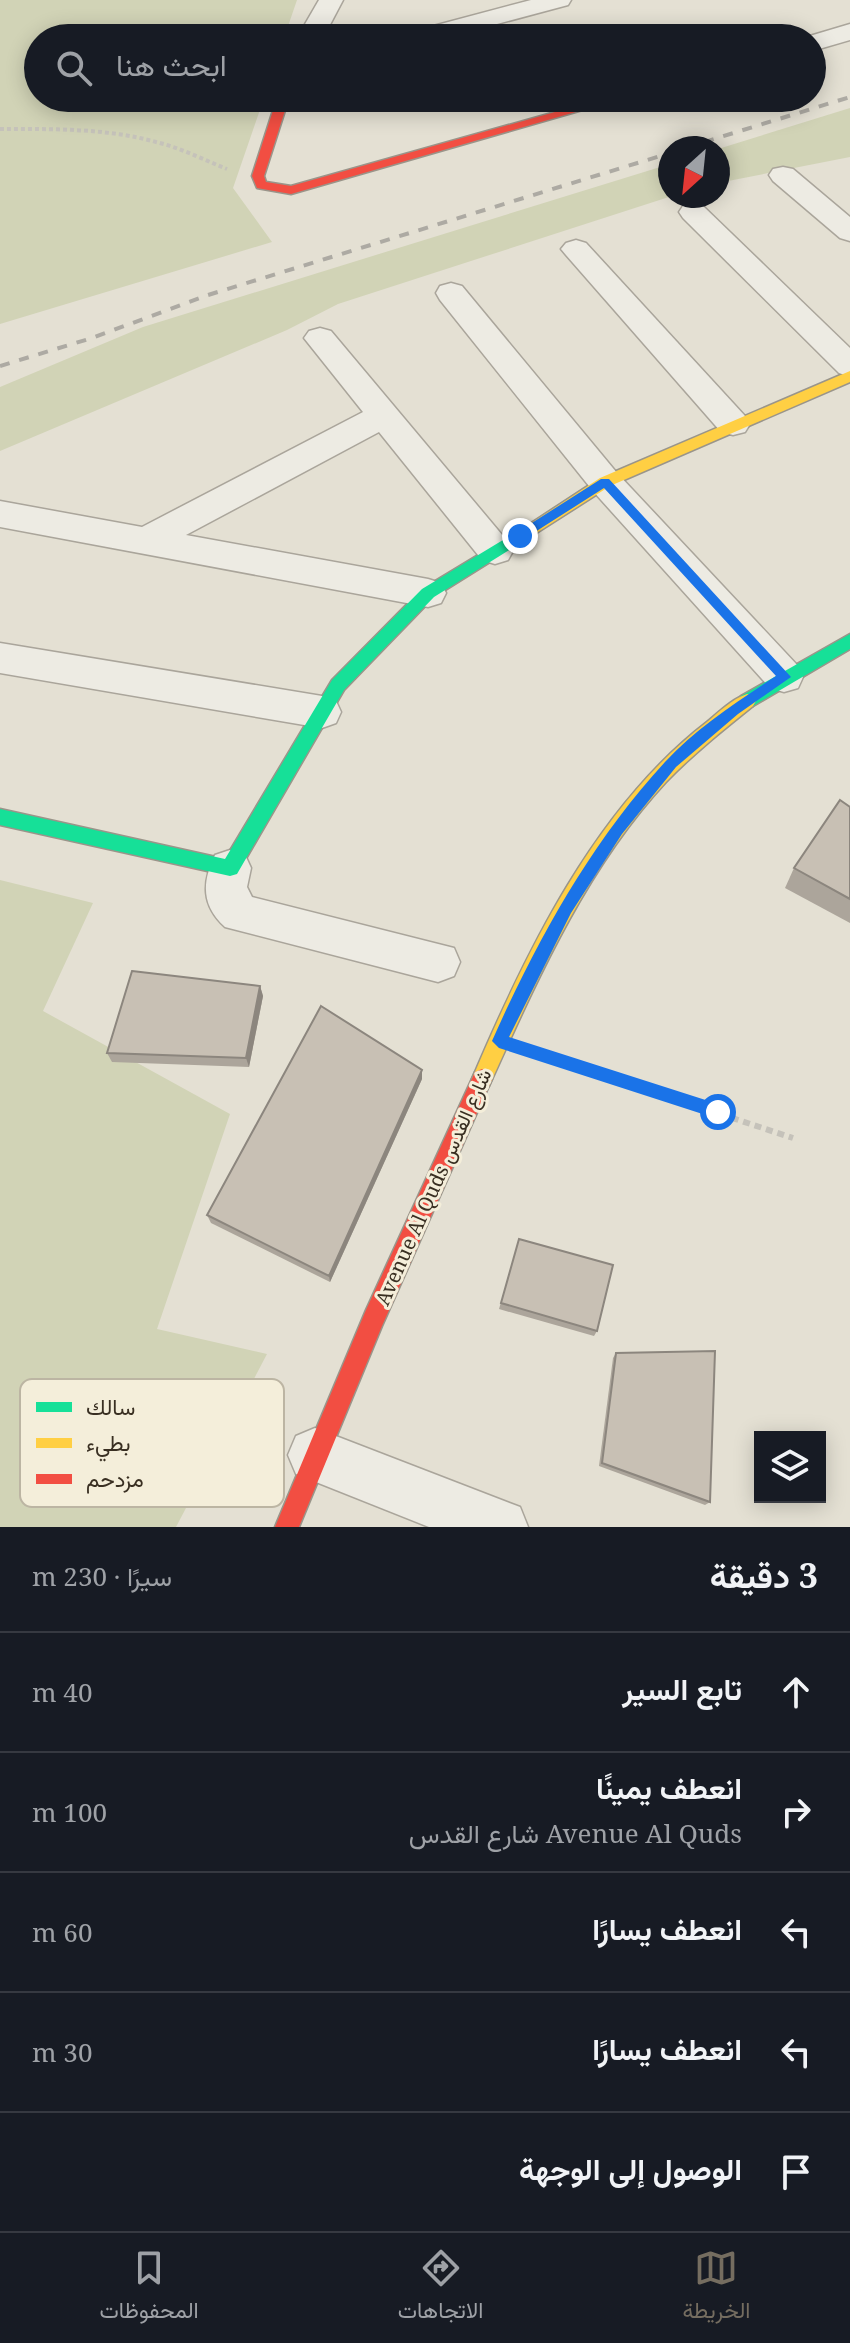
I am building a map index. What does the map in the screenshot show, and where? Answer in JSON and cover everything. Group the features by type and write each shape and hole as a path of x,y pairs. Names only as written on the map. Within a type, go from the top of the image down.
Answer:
{"street":[{"path":"318,24 331,0"},
{"path":"469,24 559,0"},
{"path":"826,39 850,32"},
{"path":"279,112 258,181 268,188 291,190 568,112"},
{"path":"783,175 850,232"},
{"path":"693,212 850,366"},
{"path":"576,249 733,424"},
{"path":"451,293 605,482 784,677"},
{"path":"320,338 495,551"},
{"path":"438,962 240,913 231,906 224,888 230,868 338,685 428,593 605,482 733,424 850,376"},
{"path":"146,541 383,415"},
{"path":"0,514 428,593"},
{"name":"Avenue Al Quds شارع القدس","path":"287,1527 415,1224 499,1041 566,909 617,830 671,763 734,710 784,677 850,641"},
{"path":"0,658 322,712"},
{"path":"0,817 230,868"},
{"path":"315,1455 500,1527"}],"path":[{"path":"0,129 52,129 157,142 258,181"},
{"path":"499,1041 793,1138"}],"green space":[{"path":"0,0 297,0 289,24 24,24 24,112 259,112 233,188 272,242 0,324"},
{"path":"850,108 850,157 730,181 730,145"},
{"path":"658,168 658,201 338,304 287,330 0,451 0,387 143,327"},
{"path":"0,880 93,903 43,1011 230,1114 157,1329 267,1354 254,1379 20,1379 20,1507 187,1507 176,1527 0,1527"}],"building":[{"path":"840,800 850,807 850,899 794,868"},
{"path":"132,971 260,986 246,1058 107,1053"},
{"path":"321,1006 422,1070 329,1276 207,1215"},
{"path":"519,1239 613,1265 597,1331 501,1303"},
{"path":"715,1351 710,1502 602,1463 616,1353"}],"railway":[{"path":"826,104 850,97"},
{"path":"724,136 801,112"},
{"path":"0,366 92,338 208,295 658,157"}],"traffic: fast":[{"path":"0,817 230,868 338,685 428,593 521,535"},
{"path":"747,701 850,641"}],"traffic: slow":[{"path":"521,535 605,482 850,376"},
{"path":"482,1079 532,973 589,870 659,778 700,737 747,701"}],"traffic: jam":[{"path":"279,112 258,176 261,185 291,190 568,112"},
{"path":"287,1527 374,1318 482,1079"}],"route":[{"path":"520,536 605,482 784,677 734,710 671,763 617,830 566,909 499,1041 718,1112"}]}
